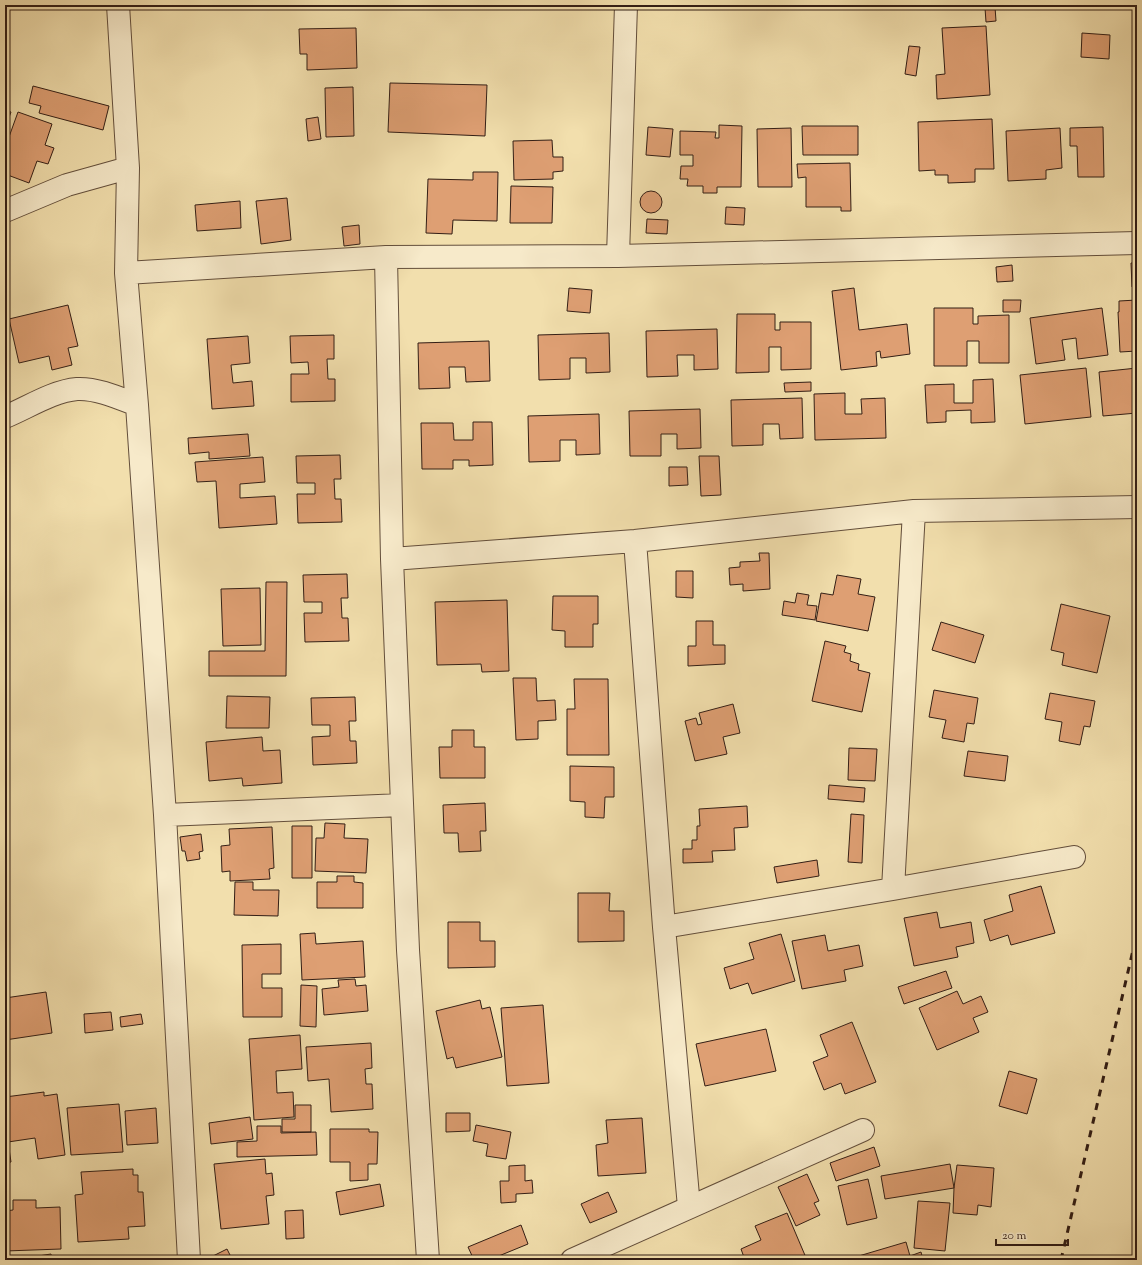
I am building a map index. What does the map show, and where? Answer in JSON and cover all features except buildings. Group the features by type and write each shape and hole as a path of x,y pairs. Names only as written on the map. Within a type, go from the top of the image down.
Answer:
{"street":[{"path":"118,5 128,168 126,273 137,405 165,815 189,1260"},
{"path":"618,256 626,5"},
{"path":"5,211 67,185 128,168"},
{"path":"126,273 386,258 618,256 1137,243"},
{"path":"386,258 392,559 408,950 428,1260"},
{"path":"5,417 66,391 78,389 90,390 115,396 137,405"},
{"path":"392,559 635,541 914,511 1137,507"},
{"path":"893,889 914,511"},
{"path":"635,541 664,927 689,1207"},
{"path":"165,815 402,806"},
{"path":"664,927 1074,857"},
{"path":"572,1260 863,1130"}],"railway":[{"path":"1061,1260 1137,933"}]}
